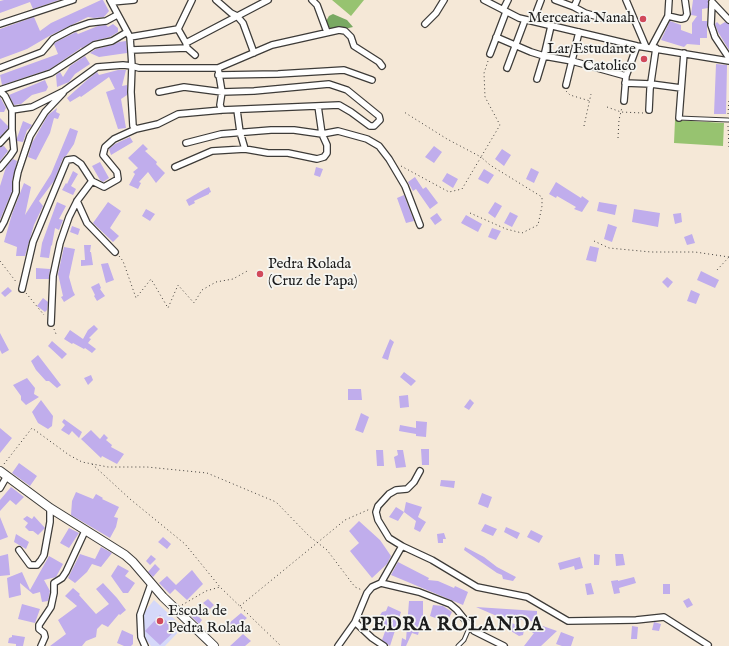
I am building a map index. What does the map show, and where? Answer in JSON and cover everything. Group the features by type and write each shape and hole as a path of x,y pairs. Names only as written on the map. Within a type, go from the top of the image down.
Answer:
{"main road":[{"path":"4,474 50,508 125,555 133,562 151,584 214,646"}],"street":[{"path":"0,24 73,0"},
{"path":"134,0 111,1 128,35 131,50 133,126 136,129"},
{"path":"178,29 192,0"},
{"path":"216,0 230,13 237,16 243,23 254,53"},
{"path":"131,50 187,45 268,0"},
{"path":"312,0 317,5 327,32"},
{"path":"425,24 436,13 444,0"},
{"path":"484,0 525,20 637,46 729,60"},
{"path":"490,54 508,0"},
{"path":"533,21 541,0"},
{"path":"555,0 585,13 602,18"},
{"path":"574,7 577,0"},
{"path":"626,0 651,48 649,110"},
{"path":"651,48 668,16 669,0"},
{"path":"668,16 681,19 684,18 687,14 685,0"},
{"path":"712,2 729,20"},
{"path":"712,2 711,24 713,31 729,60"},
{"path":"0,68 42,52 53,39 72,29 106,21 117,15"},
{"path":"506,68 525,20"},
{"path":"537,78 551,26"},
{"path":"0,168 14,150 12,110 5,96 0,90 52,73 94,45 112,41 128,35 178,29"},
{"path":"178,29 187,45 196,55"},
{"path":"12,110 32,107 64,91 97,67 123,65 139,68 218,68 272,45 339,30 345,31 351,37 354,46 379,62 382,66"},
{"path":"566,85 579,32"},
{"path":"496,37 515,46 544,56 572,61 626,76"},
{"path":"624,101 626,76 637,46"},
{"path":"679,118 684,53"},
{"path":"218,68 222,92 220,105 222,110"},
{"path":"218,75 278,74 344,70 372,80"},
{"path":"625,83 651,84 681,88"},
{"path":"22,289 33,242 67,160 74,159 81,164 92,181 104,186 118,179 117,172 104,155 105,147 114,139 136,129 158,124 178,114 222,110 339,105 370,126 374,126 380,120 379,116 347,90 329,84 254,91 222,92 184,87 159,92"},
{"path":"0,229 16,192 18,172 30,136 45,112 64,91"},
{"path":"175,167 212,151 244,149 268,153 288,152 316,159 324,157 327,153 327,145 322,134 318,106"},
{"path":"237,110 244,149"},
{"path":"0,143 12,130"},
{"path":"186,143 221,134 294,130 322,134 338,131 367,139 379,146 404,186 420,225"},
{"path":"51,323 53,276 60,243 69,217 77,201 92,181"},
{"path":"77,201 87,223 115,252"},
{"path":"420,471 414,482 406,489 396,490 382,500 376,512 378,520 389,538 402,546 432,560 477,587 527,597 568,621 664,618 708,645"},
{"path":"0,488 4,474"},
{"path":"19,550 30,565 38,565 44,555 50,522 50,508"},
{"path":"42,646 45,637 44,633 39,629 39,625 51,607 54,593 54,583 62,578 66,572 85,531"},
{"path":"338,646 355,622 367,593 372,587 381,583 402,546"},
{"path":"381,583 419,592 450,604 458,610 474,631 504,646"},
{"path":"145,646 141,637 140,615 151,584"},
{"path":"355,622 381,645"}],"lane":[{"path":"679,118 728,120"},
{"path":"458,646 464,640 470,626"}],"path":[{"path":"401,166 450,192 462,189 500,126 485,97 484,73 490,54"},
{"path":"566,85 565,91 570,95 590,101"},
{"path":"584,126 591,94"},
{"path":"618,138 621,112 624,101"},
{"path":"607,107 621,112 644,113 649,110"},
{"path":"404,112 447,139 481,157 490,165 542,197 542,206 538,225 522,233 506,229 470,213"},
{"path":"594,241 609,248 651,252 695,252 729,257"},
{"path":"115,252 123,261 136,298 151,280 168,308 178,285 194,303 202,290 216,282 233,279 248,270"},
{"path":"717,270 729,257"},
{"path":"0,261 51,323 56,334"},
{"path":"5,463 32,428 69,455 82,462 108,467 147,467 207,473 276,502 309,536 327,550 355,587 367,593"},
{"path":"91,464 184,544 220,587 281,646"},
{"path":"240,606 344,520 378,506"},
{"path":"181,606 206,591 220,587"}],"shaded area":[{"name":"Escola de Pedra Rolada","path":"154,600 183,627 165,646 151,646 144,637 142,615"}],"green space":[{"path":"332,0 364,0 351,16"},
{"path":"333,14 347,20 353,27 340,30 330,28 325,23 329,16"},
{"path":"675,120 724,123 723,146 674,143"}],"building":[{"path":"59,0 33,9 30,2 0,13 0,1"},
{"path":"103,0 109,11 104,17 88,17 51,35 27,49 0,59 0,29 34,17 40,31 51,23"},
{"path":"693,0 708,0 708,8 702,9 702,21 707,21 707,38 700,38 700,45 687,44 684,47 661,40 670,21 681,25 681,30 692,34 692,23 697,16 691,15"},
{"path":"717,22 720,25 725,22 729,24 729,50 718,32 715,24"},
{"path":"113,24 118,28 118,32 110,37 93,41 82,48 80,47 81,48 50,69 2,85 0,75 58,54 54,44 56,42 76,32 78,34 98,26 106,25 108,27"},
{"path":"126,41 127,53 99,57 90,53 96,49"},
{"path":"85,56 90,64 75,74 69,82 57,87 56,75 60,72 63,77 70,66"},
{"path":"716,64 727,65 726,114 714,114"},
{"path":"118,70 126,70 122,86 127,85 127,95 121,99 126,128 118,129 106,92 115,89 109,77 81,97 80,96 70,102 67,98 97,72 99,75"},
{"path":"45,80 48,87 46,91 32,95 21,104 14,105 9,95"},
{"path":"0,97 6,108 4,112 0,112"},
{"path":"57,108 56,112 60,114 58,119 54,118 50,133 36,160 28,157 32,143 48,115"},
{"path":"0,118 8,126 8,128 0,137"},
{"path":"23,121 32,125 27,130 23,142 17,141 17,138"},
{"path":"70,128 78,131 74,144 63,158 54,181 39,201 43,206 34,225 25,256 16,256 17,247 4,242 12,214 24,183 31,187 25,215 51,174"},
{"path":"130,137 133,142 111,155 109,149 115,144"},
{"path":"143,144 148,149 145,151 157,162 156,164 165,173 156,183 148,172 139,182 141,183 138,189 129,185 135,174 133,172 138,168 128,158"},
{"path":"4,146 8,151 0,161 0,147"},
{"path":"434,146 442,152 434,163 425,157"},
{"path":"502,149 511,155 504,166 495,159"},
{"path":"13,159 17,161 12,181 12,191 0,220 0,186 6,167"},
{"path":"100,162 109,178 103,182 100,180 92,166"},
{"path":"316,167 323,169 320,177 314,175"},
{"path":"531,168 539,172 534,183 526,179"},
{"path":"484,169 494,175 488,184 478,179"},
{"path":"73,171 78,174 71,186 76,189 73,195 62,190 66,183 67,184"},
{"path":"447,173 458,179 453,188 442,181"},
{"path":"415,177 423,189 426,187 438,203 430,209 416,189 413,191 408,182"},
{"path":"556,182 581,198 582,196 589,201 582,212 574,209 576,207 557,196 556,198 549,194"},
{"path":"209,187 211,192 209,194 194,201 195,203 189,206 186,200"},
{"path":"404,195 414,221 406,223 397,198"},
{"path":"57,202 66,206 59,219 63,220 59,230 55,228 49,258 40,257 42,243"},
{"path":"108,202 121,211 110,228 119,236 113,242 93,223"},
{"path":"495,202 502,206 495,218 488,213"},
{"path":"599,202 617,205 615,215 597,211"},
{"path":"146,209 155,214 150,221 142,216"},
{"path":"634,209 660,213 658,227 632,222"},
{"path":"510,212 518,216 512,227 504,223"},
{"path":"437,213 442,220 435,225 430,218"},
{"path":"681,213 682,222 675,224 673,214"},
{"path":"466,215 482,224 478,232 461,223"},
{"path":"608,224 617,227 612,242 604,239"},
{"path":"72,226 80,229 78,235 70,232"},
{"path":"492,228 501,231 496,240 488,237"},
{"path":"692,234 695,243 687,245 684,237"},
{"path":"84,245 91,245 90,252 93,265 81,266 81,260 85,260"},
{"path":"590,246 599,248 596,262 586,260"},
{"path":"64,247 75,249 69,277 75,295 64,302 61,297 63,296 58,274"},
{"path":"108,263 114,280 106,283 101,264"},
{"path":"36,268 50,269 49,279 36,279"},
{"path":"701,271 719,280 715,288 697,280"},
{"path":"667,277 673,282 668,288 662,282"},
{"path":"99,283 100,289 105,296 97,301 91,287"},
{"path":"8,287 12,291 5,297 1,293"},
{"path":"691,290 700,294 696,304 687,301"},
{"path":"43,298 48,302 47,310 45,312 37,306"},
{"path":"94,325 98,329 89,338 91,339 88,343 96,349 92,353 85,348 84,349 73,343 72,344 64,339 70,330 83,339 88,330"},
{"path":"0,333 9,350 2,354 0,350"},
{"path":"390,339 394,342 388,360 382,358"},
{"path":"52,341 67,354 62,359 48,346"},
{"path":"38,355 61,385 57,388 49,381 46,381 36,370 31,361"},
{"path":"404,372 416,381 411,386 400,377"},
{"path":"91,375 93,380 88,385 84,378"},
{"path":"27,378 35,388 34,394 39,397 26,405 21,400 21,396 13,385"},
{"path":"348,389 361,389 362,400 348,400"},
{"path":"408,395 409,407 400,408 399,396"},
{"path":"470,399 474,403 469,410 464,407"},
{"path":"41,400 53,416 52,426 48,429 38,423 32,412"},
{"path":"361,413 369,417 363,433 355,430"},
{"path":"64,419 82,432 79,438 72,431 69,435 61,430 65,425 62,422"},
{"path":"416,421 427,422 426,437 399,431 400,425 416,428"},
{"path":"0,428 12,438 0,453"},
{"path":"91,430 100,439 104,434 108,438 106,440 112,445 111,447 124,454 117,464 102,456 101,458 81,439"},
{"path":"421,449 429,449 429,465 422,465"},
{"path":"376,450 383,450 384,466 377,466"},
{"path":"397,450 403,450 406,467 396,468 394,457 398,455"},
{"path":"19,463 37,476 30,486 12,473"},
{"path":"441,480 455,481 454,488 440,486"},
{"path":"11,487 24,497 16,505 10,500 0,511 0,500"},
{"path":"76,492 93,499 96,494 103,498 102,499 119,507 114,517 118,518 116,527 110,538 71,515 72,501"},
{"path":"482,493 492,497 488,508 478,504"},
{"path":"406,502 422,507 418,517 426,522 420,532 414,529 416,521 404,512"},
{"path":"396,507 404,512 398,521 389,517"},
{"path":"27,516 32,519 34,516 45,528 38,535 33,531 29,531 25,527 28,523 23,519"},
{"path":"0,517 8,537 0,540"},
{"path":"359,521 380,540 391,556 387,564 372,578 350,551 359,543 349,531"},
{"path":"485,524 497,529 493,536 481,531"},
{"path":"506,527 520,533 517,539 504,532"},
{"path":"69,528 79,533 69,548 60,543"},
{"path":"531,530 543,536 539,543 527,537"},
{"path":"444,533 446,539 443,539 443,543 438,543 437,534"},
{"path":"16,534 29,542 26,549 14,542"},
{"path":"163,537 171,544 167,549 158,542"},
{"path":"101,547 112,553 101,567 92,564 87,572 75,583 68,578 80,554 95,559"},
{"path":"465,547 516,577 513,581 503,579 502,575 464,550"},
{"path":"8,554 10,575 0,576 0,556"},
{"path":"594,554 600,555 599,565 594,565"},
{"path":"615,554 623,554 625,565 616,566"},
{"path":"151,555 156,559 150,565 146,561"},
{"path":"49,556 63,564 56,577 44,580 50,591 48,601 42,602 40,592 33,594 20,583 21,595 9,598 7,578 22,572 30,590"},
{"path":"580,557 583,568 575,570 574,566 560,570 558,563"},
{"path":"398,562 429,578 428,580 438,581 454,588 455,586 468,592 463,605 391,575"},
{"path":"155,564 160,569 153,577 148,572"},
{"path":"118,565 129,571 125,576 135,583 128,593 123,593 111,576"},
{"path":"192,570 203,584 187,600 175,589 170,594 159,583 167,576 176,585"},
{"path":"634,577 636,583 619,588 620,593 614,594 611,581"},
{"path":"103,583 126,610 120,615 119,614 108,627 102,624 97,629 96,637 86,641 82,646 50,646 66,634 58,620 77,606 65,596 73,588 80,594 79,595 96,614 109,604 96,589"},
{"path":"591,583 594,594 587,595 585,584"},
{"path":"663,584 670,584 670,594 663,594"},
{"path":"689,598 693,605 687,608 683,601"},
{"path":"208,599 214,605 210,609 203,603"},
{"path":"409,601 423,601 423,616 418,635 412,633 406,646 401,646 402,638 406,640"},
{"path":"22,604 40,609 35,623 18,619"},
{"path":"433,605 443,606 452,612 446,624 430,616"},
{"path":"388,606 401,612 390,646 382,640 387,626 376,622 382,612 386,611"},
{"path":"476,607 537,611 537,622 499,617"},
{"path":"194,612 202,620 199,624 190,615"},
{"path":"241,613 247,618 234,629 228,624"},
{"path":"160,615 176,630 160,645 145,631"},
{"path":"509,621 524,630 523,635 519,636 506,628"},
{"path":"654,622 661,624 659,631 652,630"},
{"path":"540,625 557,631 541,646 524,646 534,633 532,633"},
{"path":"632,626 638,627 637,639 631,639"},
{"path":"122,630 133,635 133,644 131,646 124,646 117,643"},
{"path":"561,632 574,637 571,646 556,644"},
{"path":"243,634 251,641 245,646 230,646"},
{"path":"12,635 25,637 23,646 16,646 16,644 8,643 9,638 12,637"}],"place":[{"name":"Mercearia Nanah","path":"643,19"},
{"name":"Lar Estudante Catolico","path":"644,59"},
{"name":"Pedra Rolada (Cruz de Papa)","path":"260,274"},
{"name":"Escola de Pedra Rolada","path":"160,621"}],"district":[{"name":"PEDRA ROLANDA","path":"452,626"}]}
